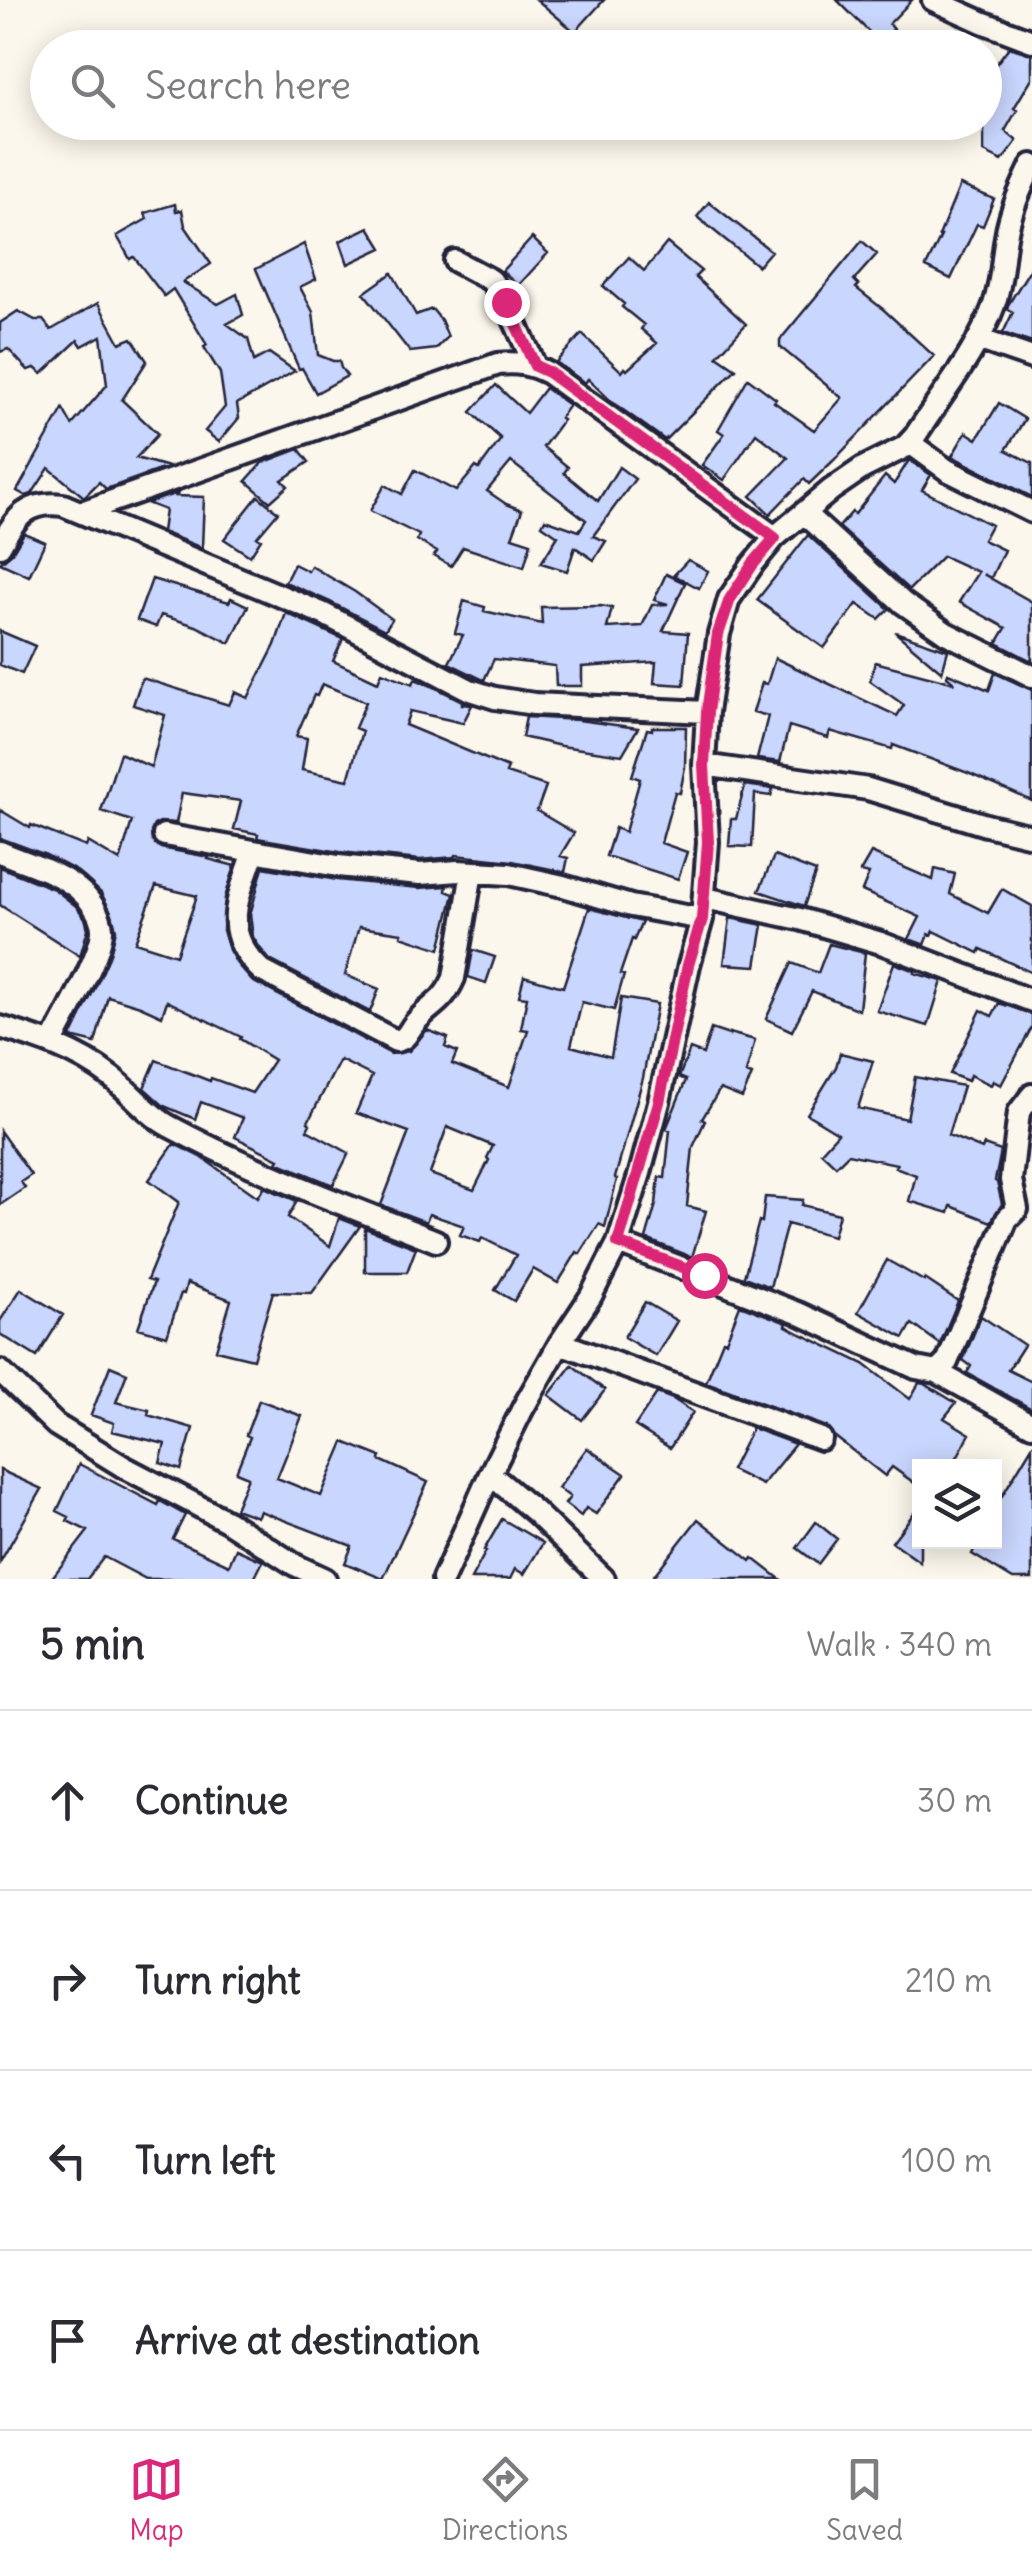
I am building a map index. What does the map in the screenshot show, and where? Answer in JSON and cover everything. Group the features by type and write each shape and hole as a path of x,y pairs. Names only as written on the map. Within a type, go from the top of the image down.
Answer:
{"street":[{"path":"933,0 1032,41"},
{"path":"443,1579 523,1408 591,1296 618,1243 659,1102 704,908 707,712 718,634 730,599 775,538 831,490 910,443 978,340 993,309 1014,205 1032,165"},
{"path":"455,261 491,280 506,302 535,366"},
{"path":"978,340 1032,358"},
{"path":"82,512 498,364 516,362 548,372 775,538"},
{"path":"910,443 948,470 1032,512"},
{"path":"0,546 14,523 34,505 63,504 324,614 470,690 534,704 707,712"},
{"path":"804,513 904,604 946,633 1032,676"},
{"path":"704,765 868,790 1032,836"},
{"path":"164,835 338,866 420,874 510,874 632,906 704,908 800,919 881,944 1032,1001"},
{"path":"0,852 62,878 78,889 90,902 102,927 100,949 52,1044"},
{"path":"254,852 236,903 237,933 246,956 262,971 396,1041 406,1038 415,1023 447,993 454,978 472,872"},
{"path":"0,1027 78,1055 109,1075 156,1119 187,1136 266,1173 436,1241"},
{"path":"937,1372 946,1362 1002,1230 1016,1209 1011,1180 1019,1112 1032,1095"},
{"path":"618,1243 798,1313 916,1368 937,1372 1032,1425"},
{"path":"560,1343 821,1440"},
{"path":"0,1371 56,1425 73,1436 325,1579"},
{"path":"490,1474 604,1579"}],"building":[{"path":"537,0 604,0 573,30"},
{"path":"837,0 912,0 889,24 893,30 867,30"},
{"path":"1009,47 1032,54 1032,78 1005,131 1017,141 1002,161 984,152 984,140 1002,140 1002,56"},
{"path":"960,185 994,199 983,226 977,224 951,279 926,267"},
{"path":"709,202 771,251 758,266 697,217"},
{"path":"175,204 211,264 183,282 218,304 237,294 243,315 227,324 248,339 254,361 269,353 295,371 237,404 239,418 219,442 205,431 225,407 220,373 204,347 207,345 173,289 164,296 134,257 130,259 117,236 147,219 145,213"},
{"path":"369,227 382,248 348,264 340,241"},
{"path":"532,238 548,253 518,286 502,271"},
{"path":"862,241 877,254 854,280 859,285 856,288 934,356 833,461 809,484 804,479 770,514 751,496 788,458 756,433 724,480 702,465 724,434 718,430 748,378 814,430 842,398 780,347 780,340"},
{"path":"667,243 701,271 695,277 746,324 717,356 736,369 665,440 612,402 588,379 585,383 556,362 582,334 622,372 657,343 603,286 629,257 644,271"},
{"path":"304,244 316,279 300,287 313,312 318,355 339,361 347,376 316,393 302,368 299,369 256,269"},
{"path":"1032,266 1032,343 1003,333 1013,312 1007,309 1008,305"},
{"path":"392,273 416,315 432,309 441,320 448,337 436,349 410,352 364,293"},
{"path":"98,303 120,343 132,338 147,361 122,400 158,434 136,458 168,467 106,489 99,482 84,497 49,468 32,494 26,496 17,491 63,409 72,425 107,385 101,336 82,346 78,340 42,374 35,368 28,370 8,349 0,352 0,323 18,311 43,320 51,330"},
{"path":"496,385 526,413 545,388 569,405 543,447 568,467 564,473 598,501 619,467 635,479 593,536 606,541 594,560 575,547 567,571 541,563 558,536 542,525 545,519 579,531 586,520 511,462 487,491 522,510 512,537 531,543 524,567 463,547 451,566 417,540 419,535 370,511 385,485 402,494 415,470 456,491 476,467 479,469 501,439 471,412"},
{"path":"999,403 1025,419 1006,450 1032,463 1032,497 952,456 966,432 977,439"},
{"path":"299,449 309,462 282,480 288,486 270,502 246,481 262,463"},
{"path":"909,460 931,475 922,490 991,525 983,540 1004,550 991,578 983,574 1032,602 1032,661 997,643 1006,628 959,602 978,572 943,556 909,590 839,527 852,512 855,514 885,476 894,484"},
{"path":"178,493 176,496 204,497 202,548 162,532 165,510 147,503"},
{"path":"258,496 278,512 257,537 261,539 250,556 224,539"},
{"path":"24,533 45,542 29,576 0,563 12,553"},
{"path":"808,535 889,609 879,619 857,604 824,648 757,600"},
{"path":"688,560 708,571 699,588 674,575"},
{"path":"294,564 308,571 311,566 355,592 392,619 385,630 285,582"},
{"path":"666,574 685,583 663,631 688,633 684,685 654,683 656,662 582,667 582,686 556,686 555,666 494,659 484,680 449,663 463,635 455,633 464,601 485,607 484,611 542,624 541,607 601,606 612,608 607,628 642,626 652,605 668,604 654,600"},
{"path":"152,579 229,602 231,598 248,606 230,643 161,615 156,627 137,620"},
{"path":"286,613 343,639 333,661 378,682 382,672 413,684 415,679 462,704 472,705 463,723 410,711 405,725 508,768 506,773 546,786 537,811 574,833 560,856 568,858 565,872 456,855 420,860 340,852 257,838 258,834 234,829 241,801 182,793 176,823 154,825 152,841 161,848 235,866 225,898 223,930 229,950 252,981 391,1054 409,1051 427,1030 448,1038 445,1047 457,1052 452,1064 509,1087 528,1030 521,1029 527,997 519,996 524,976 563,987 589,908 642,922 620,974 624,975 614,1010 582,1002 571,1046 611,1057 621,998 657,1004 643,1078 605,1227 599,1224 558,1283 533,1269 514,1301 495,1290 516,1255 482,1238 480,1242 460,1235 464,1226 429,1214 426,1222 381,1205 409,1132 356,1113 372,1076 340,1060 308,1122 307,1130 349,1153 333,1185 277,1162 279,1159 235,1137 243,1118 201,1102 195,1119 164,1106 144,1088 156,1060 252,1093 274,1060 241,1037 167,1001 162,1016 108,996 95,1043 71,1037 109,957 116,930 112,914 101,893 78,872 0,838 0,810 30,828 31,825 86,847 88,842 120,861 132,821 101,811 120,753 151,767 165,715 133,705 142,678 229,705 235,692 248,698 275,645","holes":["322,684 366,702 355,728 362,731 348,780 302,770 307,738 296,736","156,886 197,896 176,955 135,942","447,1127 493,1146 474,1190 430,1174"]},
{"path":"0,631 35,646 22,674 0,665"},
{"path":"895,632 948,650 942,672"},
{"path":"775,658 897,716 904,705 870,681 875,662 955,683 948,673 989,690 995,673 1032,690 1032,801 893,745 892,749 830,731 828,738 789,726 780,762 757,759 768,716 753,712"},
{"path":"526,717 638,728 622,755 522,737"},
{"path":"686,727 680,793 675,792 661,843 687,852 678,879 606,856 615,828 625,832 640,779 632,776 647,729"},
{"path":"745,785 773,789 771,796 755,794 752,847 729,846 731,819 736,819"},
{"path":"871,853 933,880 935,869 955,874 950,894 988,913 1002,889 1032,906 1032,973 934,931 925,945 909,939 920,917 862,891 869,874 860,872"},
{"path":"774,856 816,872 804,906 759,891"},
{"path":"0,867 54,889 76,906 88,929 80,956 0,905"},
{"path":"263,867 337,880 419,888 447,886 446,891 454,894 440,949 401,936 402,933 359,927 345,975 379,989 370,1012 270,960 260,948 253,937 250,915"},
{"path":"730,918 763,925 756,966 724,964"},
{"path":"829,944 865,953 859,1010 812,991 792,1031 766,1019 792,963 818,973"},
{"path":"473,950 495,957 486,983 468,977"},
{"path":"894,963 942,981 928,1026 877,1011"},
{"path":"999,1003 1032,1014 1032,1027 1001,1085 993,1081 991,1085 970,1075 968,1081 950,1074 981,1010 992,1016"},
{"path":"711,1029 755,1040 746,1073 752,1075 742,1098 720,1089 702,1119 705,1121 693,1147 687,1206 706,1211 692,1257 646,1239 659,1177 665,1178 670,1130 666,1129 686,1080 679,1077 690,1049 703,1054"},
{"path":"840,1053 873,1061 858,1108 907,1119 915,1077 963,1086 948,1135 982,1149 984,1145 1001,1151 995,1181 1002,1204 991,1222 951,1206 949,1213 909,1201 916,1175 895,1167 897,1164 848,1154 836,1166 821,1152 838,1133 807,1114 836,1067"},
{"path":"0,1131 31,1175 21,1182 25,1188 0,1205"},
{"path":"174,1144 204,1159 258,1197 264,1187 297,1201 288,1217 330,1246 339,1218 360,1226 312,1293 273,1292 253,1359 216,1350 231,1300 187,1283 167,1336 138,1328 154,1282 147,1280 179,1202 149,1180"},
{"path":"765,1197 803,1200 802,1205 839,1214 833,1236 787,1224 770,1287 744,1277 759,1221 762,1222"},
{"path":"365,1228 416,1248 407,1272 365,1272"},
{"path":"887,1260 958,1301 940,1344 912,1324 904,1338 858,1312"},
{"path":"21,1289 63,1315 37,1357 0,1334 0,1321"},
{"path":"645,1302 677,1321 656,1356 624,1337"},
{"path":"740,1305 787,1323 801,1334 864,1364 910,1399 919,1383 925,1384 956,1403 944,1418 970,1434 956,1459 912,1459 912,1481 892,1467 885,1476 827,1427 706,1382 723,1340 726,1341"},
{"path":"981,1316 1024,1345 1008,1370 1032,1382 1032,1409 967,1373 971,1366 963,1360"},
{"path":"572,1365 605,1390 582,1420 549,1395"},
{"path":"110,1366 127,1373 116,1402 193,1428 181,1470 160,1463 165,1444 112,1431 114,1423 91,1415"},
{"path":"657,1393 693,1412 670,1448 635,1426"},
{"path":"259,1400 302,1416 277,1478 321,1496 344,1442 428,1482 383,1579 345,1563 352,1546 260,1511 257,1517 235,1509 248,1477 236,1472"},
{"path":"752,1428 795,1444 762,1485 731,1470"},
{"path":"1032,1446 1032,1579 1013,1579 972,1554 974,1549 1002,1549 1002,1496"},
{"path":"587,1448 625,1474 596,1514 586,1508 581,1516 565,1504 570,1497 558,1488"},
{"path":"79,1464 185,1515 173,1539 229,1565 236,1549 263,1561 255,1577 260,1579 146,1579 104,1557 87,1579 51,1579 88,1531 57,1511"},
{"path":"0,1470 42,1489 0,1562"},
{"path":"912,1516 912,1549 920,1549 920,1562 892,1542"},
{"path":"502,1519 543,1543 524,1574 515,1569 510,1579 471,1579 484,1550"},
{"path":"698,1519 751,1561 753,1558 780,1579 651,1579"},
{"path":"816,1522 837,1539 818,1564 797,1548"}],"route":[{"path":"506,302 535,366 775,538 730,599 718,634 710,679 704,765 708,842 702,919 688,965 659,1102 618,1243 704,1275"}]}
